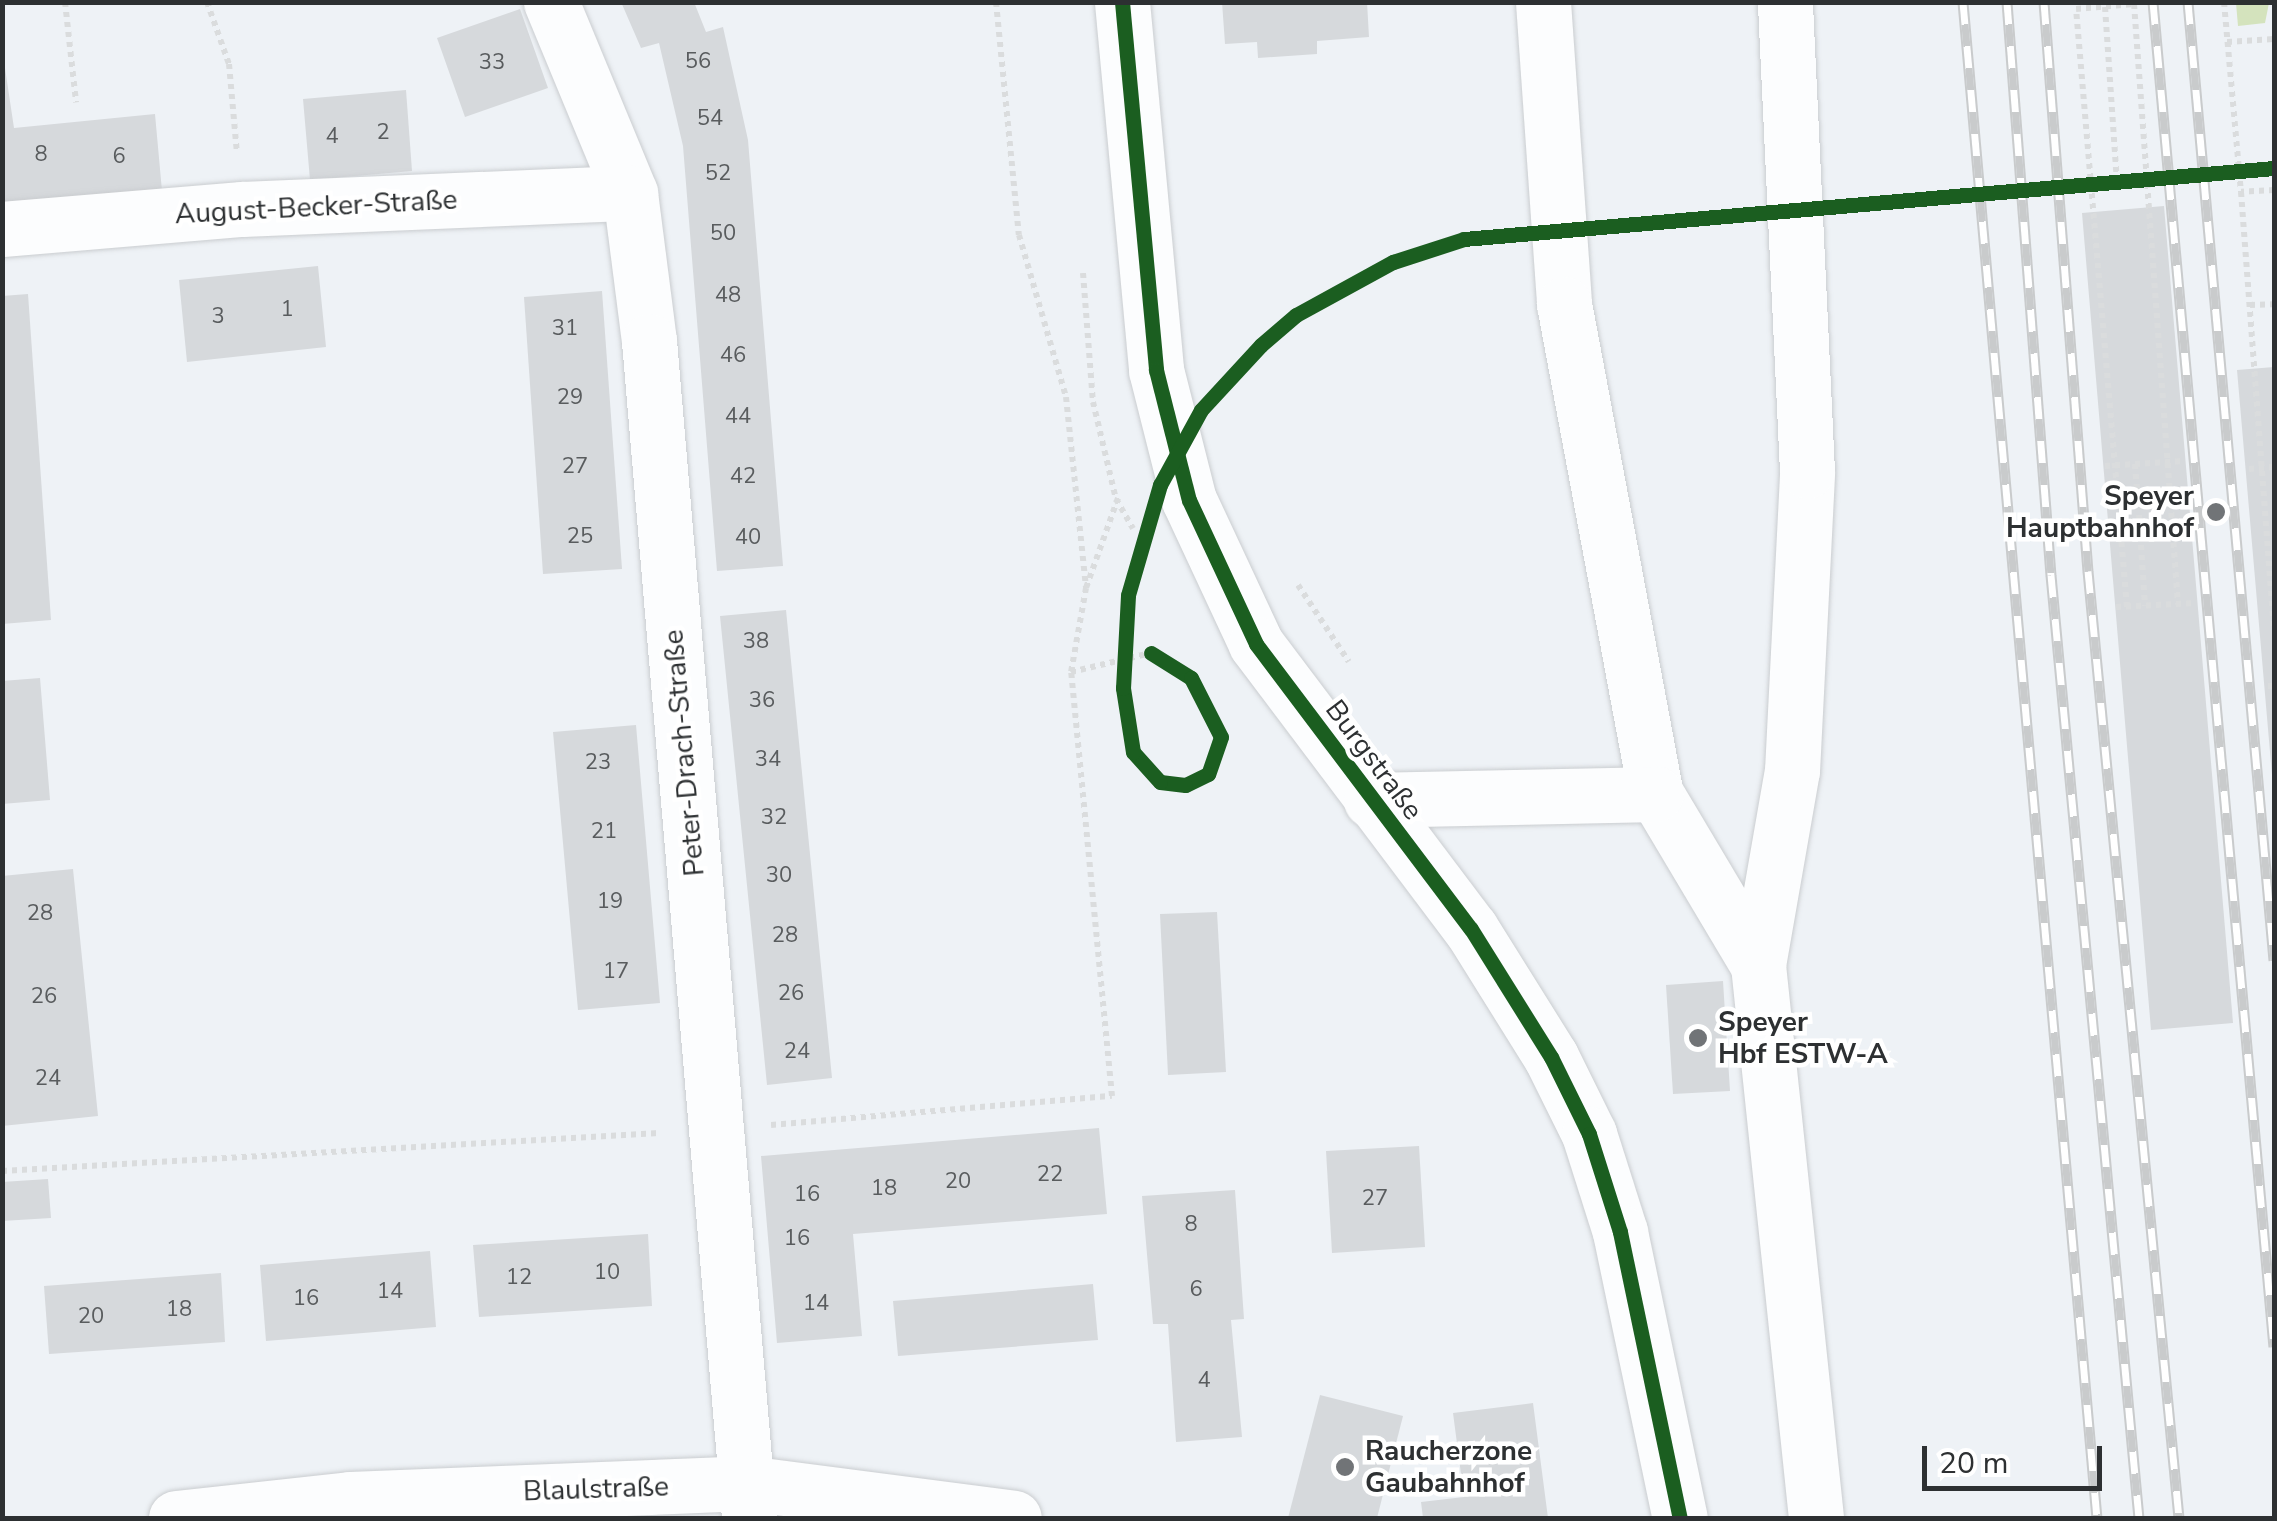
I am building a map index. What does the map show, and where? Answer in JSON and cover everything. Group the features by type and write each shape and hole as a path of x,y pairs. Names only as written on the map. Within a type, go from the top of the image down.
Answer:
{"street":[{"name":"Peter-Drach-Straße","path":"551,2 630,193 649,341 748,1501"},
{"name":"Burgstraße","path":"1122,2 1156,370 1188,500 1256,644 1472,928 1552,1057 1589,1134 1620,1232 1680,1518"},
{"path":"1543,2 1564,304 1656,794 1758,965"},
{"path":"1785,2 1807,471 1792,771 1758,965 1816,1518"},
{"name":"August-Becker-Straße","path":"2,230 242,209 630,193"},
{"path":"1371,800 1656,794"},
{"name":"Blaulstraße","path":"176,1518 350,1499 748,1501 1014,1518"}],"path":[{"path":"66,2 76,102"},
{"path":"207,2 228,64 242,209"},
{"path":"996,2 1019,235 1066,398 1086,588"},
{"path":"2224,2 2274,628"},
{"path":"2127,607 2076,9 2134,4 2178,604"},
{"path":"2105,7 2117,177"},
{"path":"2227,42 2274,38"},
{"path":"2241,192 2274,190"},
{"path":"2250,305 2274,304"},
{"path":"2105,466 2184,461"},
{"path":"2135,464 2137,489"},
{"path":"2249,469 2274,466"},
{"path":"2,1171 716,1129 1112,1096 1071,672 1086,588 1116,499"},
{"path":"2139,515 2145,606"},
{"path":"2260,594 2273,593"},
{"path":"2116,607 2196,603"},
{"path":"1071,672 1151,654"}],"green space":[{"path":"2236,3 2269,3 2265,23 2238,26"}],"building":[{"path":"621,2 694,2 706,32 723,27 748,140 783,566 717,571 683,146 659,43 641,48"},
{"path":"1222,2 1367,2 1369,37 1317,41 1317,54 1258,58 1257,42 1225,44"},
{"path":"520,9 548,88 465,117 437,38"},
{"path":"2,48 14,128 155,114 162,191 2,206"},
{"path":"406,90 412,171 310,180 303,99"},
{"path":"2164,206 2233,1023 2151,1030 2082,213"},
{"path":"318,266 326,347 187,362 179,280"},
{"path":"602,291 622,569 543,574 524,297"},
{"path":"28,294 51,620 2,624 2,296"},
{"path":"2274,367 2274,775 2272,775 2237,370"},
{"path":"786,610 832,1078 767,1085 720,616"},
{"path":"40,678 50,800 2,804 2,681"},
{"path":"636,725 660,1003 578,1010 553,732"},
{"path":"73,869 98,1116 2,1126 2,876"},
{"path":"1217,912 1226,1072 1168,1075 1160,914"},
{"name":"Speyer Hbf ESTW-A","path":"1723,981 1730,1091 1673,1094 1666,985"},
{"path":"1099,1128 1107,1214 853,1234 862,1336 777,1343 761,1156"},
{"path":"1419,1146 1425,1247 1332,1253 1326,1151"},
{"path":"48,1179 51,1218 2,1221 2,1182"},
{"path":"1235,1190 1244,1319 1231,1320 1242,1437 1176,1442 1168,1324 1153,1324 1142,1196"},
{"path":"648,1234 652,1306 479,1317 473,1245"},
{"path":"430,1251 436,1327 266,1341 260,1265"},
{"path":"221,1273 225,1342 49,1354 44,1286"},
{"path":"1093,1284 1098,1340 898,1356 893,1301"},
{"name":"Raucherzone Gaubahnhof","path":"1320,1395 1403,1416 1377,1518 1288,1518"},
{"path":"1533,1403 1548,1518 1423,1518 1421,1502 1464,1497 1453,1413"}],"railway":[{"path":"1963,2 2097,1518"},
{"path":"2007,2 2051,575 2139,1518"},
{"path":"2044,2 2088,571 2179,1518"},
{"path":"2153,2 2274,1347"},
{"path":"2188,2 2274,960"}],"cycle path":[{"path":"1122,2 1156,370 1189,500 1256,644 1471,929 1551,1057 1589,1134 1620,1232 1680,1518"},
{"path":"1151,653 1191,678 1221,737 1208,774 1185,785 1160,782 1133,752 1123,688 1128,595 1160,485 1201,410 1261,345 1296,315 1393,262 1464,239 2274,168"}],"place":[{"name":"Speyer Hauptbahnhof","path":"2216,512"},
{"name":"Speyer Hbf ESTW-A","path":"1698,1038"},
{"name":"Raucherzone Gaubahnhof","path":"1345,1467"}]}
